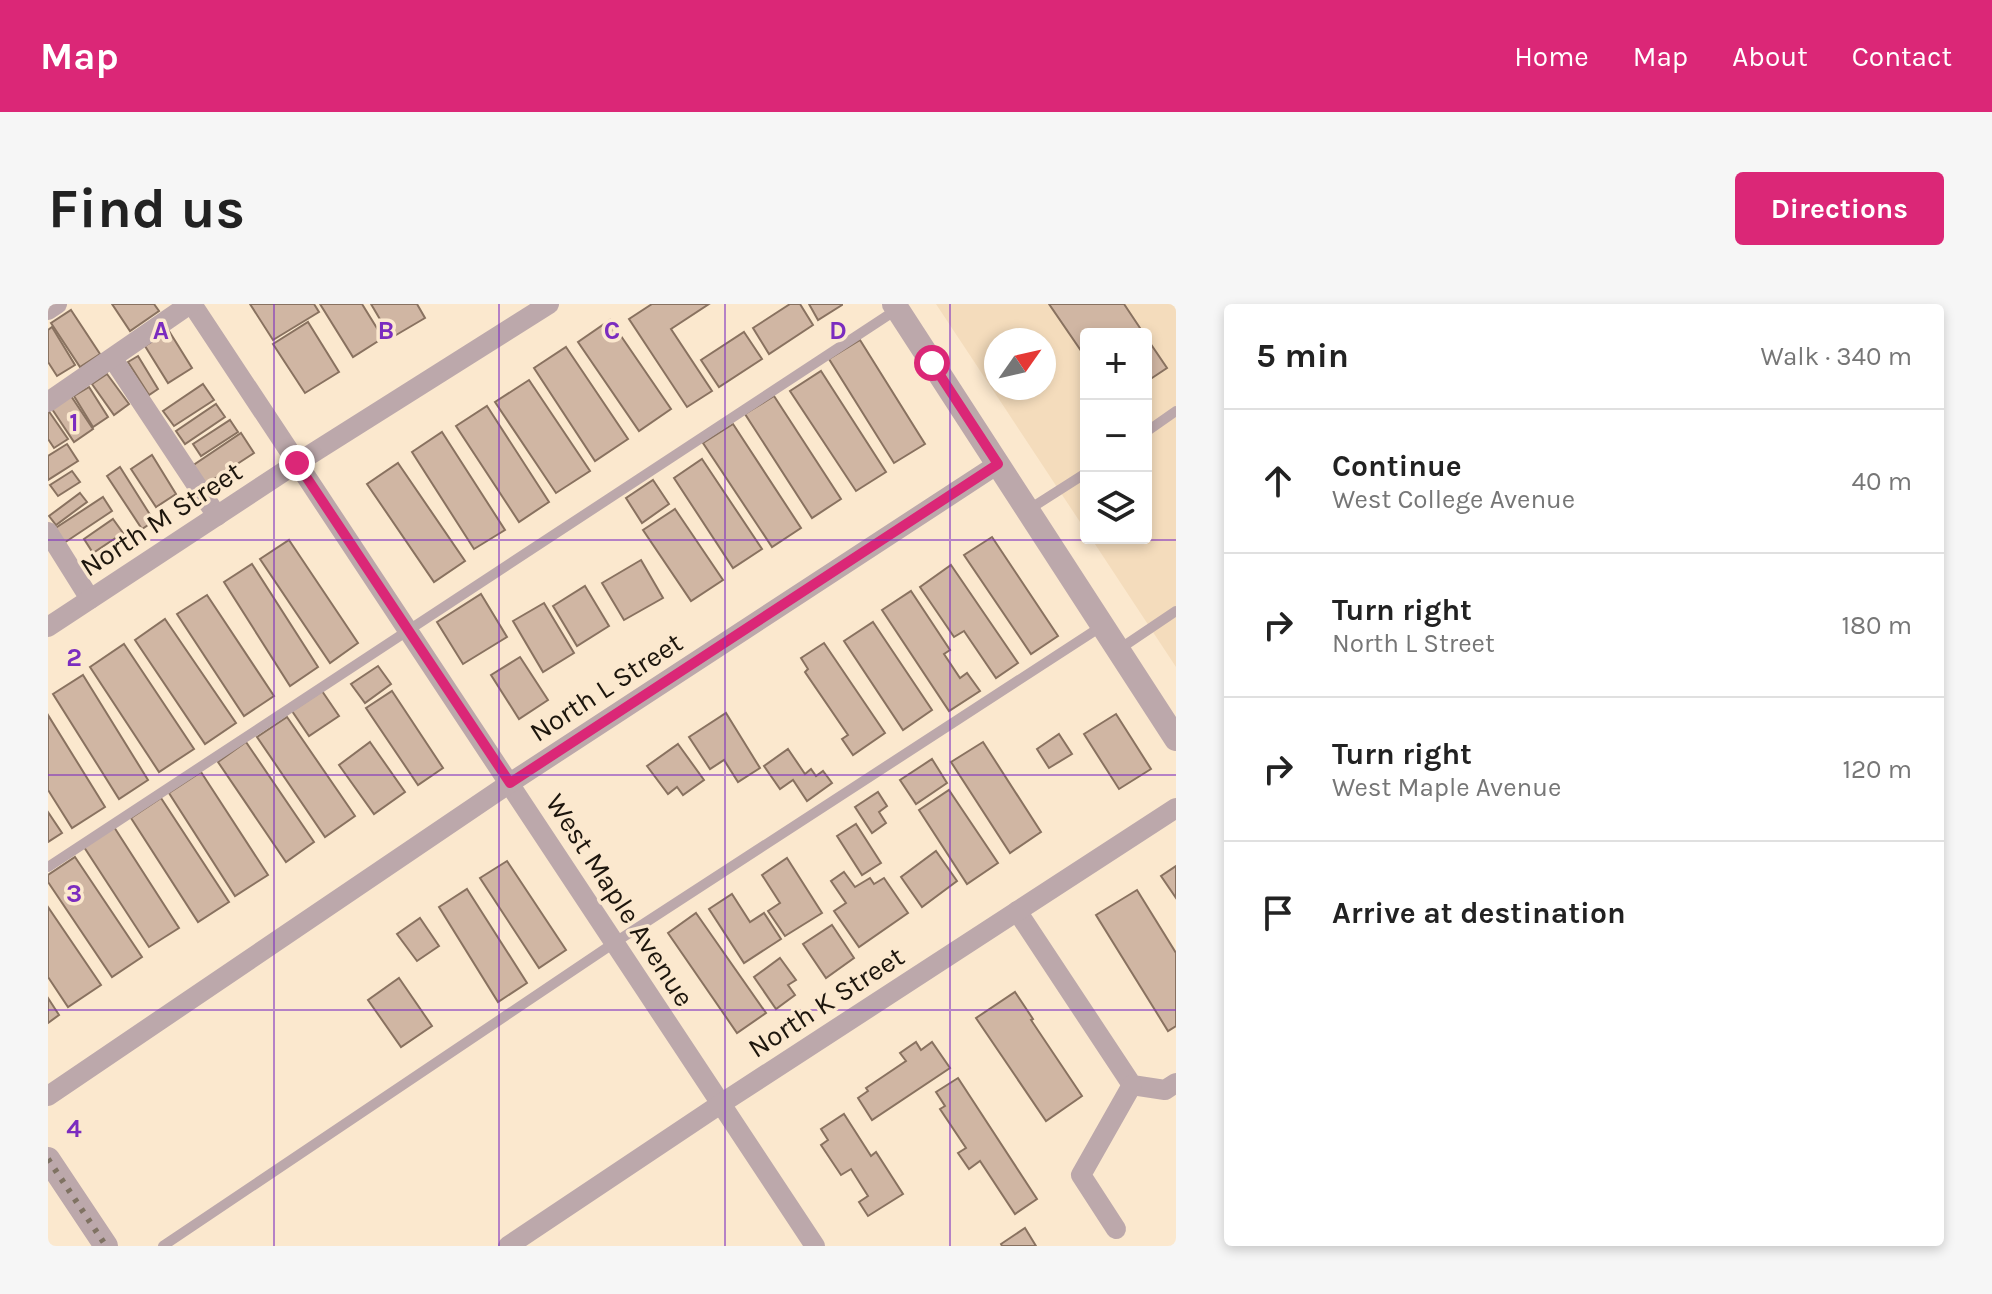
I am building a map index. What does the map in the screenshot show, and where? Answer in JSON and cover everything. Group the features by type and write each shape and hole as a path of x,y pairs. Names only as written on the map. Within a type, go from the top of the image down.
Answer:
{"street":[{"path":"48,310 57,304"},
{"path":"48,402 191,304"},
{"name":"West Maple Avenue","path":"191,304 815,1246"},
{"name":"North M Street","path":"48,627 297,463 549,304"},
{"path":"896,306 1176,739"},
{"path":"113,359 217,516"},
{"name":"North L Street","path":"48,1096 510,783 998,464"},
{"path":"48,532 90,599"},
{"name":"North K Street","path":"508,1246 1176,808"},
{"path":"1017,911 1132,1085 1165,1090 1176,1083"},
{"path":"1116,1229 1081,1175 1132,1085"},
{"path":"48,1159 106,1246"}],"lane":[{"path":"48,867 896,306"},
{"path":"1152,428 1176,411"},
{"path":"1028,510 1080,477"},
{"path":"1118,650 1176,611"},
{"path":"163,1246 614,943 1102,626"}],"shaded area":[{"path":"936,304 1176,304 1176,667 1095,544 1152,544 1152,328 1080,328 1080,522 999,400 1056,400 1056,328 984,328 984,377"}],"building":[{"path":"112,304 154,304 159,311 130,331"},
{"path":"250,304 314,304 319,312 273,340"},
{"path":"320,304 362,304 383,338 353,357"},
{"path":"371,304 417,304 425,318 391,338"},
{"path":"652,304 709,304 671,329 712,391 687,407 629,319"},
{"path":"790,304 800,304 813,325 769,354 753,328"},
{"path":"809,304 842,304 842,305 818,320"},
{"path":"1049,304 1124,304 1140,328 1080,328 1080,349"},
{"path":"71,310 100,354 80,367 51,323"},
{"path":"610,320 671,409 639,431 578,342"},
{"path":"308,322 339,372 305,393 273,344"},
{"path":"52,327 75,365 57,376 48,362 48,330"},
{"path":"169,331 192,368 168,383 145,346"},
{"path":"744,332 762,359 719,387 701,360"},
{"path":"860,340 925,444 894,463 829,359"},
{"path":"1152,346 1167,368 1152,378"},
{"path":"566,347 628,439 595,461 534,368"},
{"path":"138,356 158,389 149,395 128,362"},
{"path":"821,371 886,472 856,491 790,391"},
{"path":"107,374 129,404 114,415 92,384"},
{"path":"529,380 590,471 556,493 495,402"},
{"path":"203,384 214,400 174,426 163,411"},
{"path":"89,387 108,417 93,427 74,396"},
{"path":"71,396 93,429 74,442 52,409"},
{"path":"774,396 841,499 812,518 745,414"},
{"path":"216,404 225,417 185,444 176,431"},
{"path":"487,406 549,502 519,522 456,426"},
{"path":"48,410 68,439 54,448 48,439"},
{"path":"230,420 238,432 201,456 193,444"},
{"path":"733,424 801,528 772,547 703,443"},
{"path":"442,432 505,530 474,549 412,452"},
{"path":"241,433 254,453 205,485 192,466"},
{"path":"67,444 78,461 48,480 48,456"},
{"path":"152,455 176,494 156,507 131,469"},
{"path":"702,459 762,549 733,568 674,478"},
{"path":"398,463 465,561 434,582 367,484"},
{"path":"120,467 154,521 142,529 107,476"},
{"path":"72,471 80,482 58,496 50,485"},
{"path":"653,480 669,504 642,523 626,498"},
{"path":"80,493 87,502 56,525 49,516"},
{"path":"103,497 112,511 64,543 54,529"},
{"path":"675,509 723,580 691,601 643,530"},
{"path":"113,519 123,533 93,553 84,539"},
{"path":"992,537 1058,636 1031,654 964,555"},
{"path":"289,540 358,643 330,663 260,559"},
{"path":"641,560 663,598 624,620 602,583"},
{"path":"252,564 318,667 290,686 224,582"},
{"path":"951,565 1018,663 996,678 964,631 954,637 920,587"},
{"path":"585,586 609,626 577,646 553,606"},
{"path":"911,591 950,650 944,654 960,678 967,673 980,691 949,711 882,610"},
{"path":"481,594 507,637 463,664 437,622"},
{"path":"207,595 274,696 244,716 177,614"},
{"path":"544,603 574,653 543,672 513,621"},
{"path":"165,619 236,723 205,744 135,640"},
{"path":"873,622 932,710 903,730 844,641"},
{"path":"824,643 885,733 853,755 842,739 848,735 805,672 808,669 801,658"},
{"path":"124,644 194,749 159,772 90,667"},
{"path":"520,657 548,700 519,719 491,675"},
{"path":"378,666 391,684 365,703 351,684"},
{"path":"83,675 148,780 119,799 53,694"},
{"path":"322,691 339,716 309,736 292,711"},
{"path":"392,691 443,768 418,785 366,708"},
{"path":"726,713 760,768 738,782 724,760 710,769 689,737"},
{"path":"1116,714 1151,769 1119,789 1084,734"},
{"path":"48,715 105,807 72,828 48,790"},
{"path":"287,717 355,816 325,837 257,737"},
{"path":"1059,734 1072,754 1049,768 1037,749"},
{"path":"246,742 314,842 286,862 218,762"},
{"path":"370,742 405,792 374,814 339,765"},
{"path":"983,742 1041,832 1010,853 951,762"},
{"path":"678,744 704,780 683,795 677,787 668,794 647,766"},
{"path":"788,749 805,774 811,769 816,776 823,771 832,783 807,801 793,780 780,789 764,766"},
{"path":"932,759 947,783 916,804 900,780"},
{"path":"201,772 268,875 235,896 169,793"},
{"path":"949,790 998,863 967,884 919,810"},
{"path":"878,792 887,806 879,812 886,823 872,833 855,807"},
{"path":"161,798 229,902 198,922 131,818"},
{"path":"48,812 62,833 48,842"},
{"path":"856,824 881,863 862,875 837,836"},
{"path":"114,827 179,928 149,947 84,847"},
{"path":"936,851 957,881 922,907 901,877"},
{"path":"75,857 142,957 112,977 48,882 48,875"},
{"path":"787,858 822,913 785,936 768,911 780,903 762,875"},
{"path":"507,861 566,950 539,968 480,878"},
{"path":"1176,866 1176,898 1161,876"},
{"path":"844,872 855,887 870,878 874,884 884,878 908,913 859,947 834,911 846,903 831,881"},
{"path":"467,889 527,983 498,1002 439,907"},
{"path":"1137,890 1176,953 1176,1026 1168,1031 1096,915"},
{"path":"732,894 750,922 764,913 781,939 744,963 709,909"},
{"path":"48,907 101,985 68,1007 48,977"},
{"path":"696,913 766,1013 737,1033 668,933"},
{"path":"420,918 439,946 417,961 397,934"},
{"path":"832,925 854,958 826,978 803,944"},
{"path":"780,958 796,980 788,985 795,995 776,1009 754,977"},
{"path":"399,978 432,1026 401,1047 368,1000"},
{"path":"1015,992 1082,1096 1046,1121 976,1018"},
{"path":"48,998 59,1015 48,1023"},
{"path":"916,1042 921,1050 932,1042 950,1068 872,1120 858,1098 868,1091 866,1088 906,1061 900,1053"},
{"path":"958,1078 1037,1199 1015,1214 980,1161 969,1169 958,1153 966,1148 940,1109 945,1106 936,1092"},
{"path":"844,1114 871,1156 876,1152 903,1194 868,1216 859,1202 868,1196 851,1169 841,1175 821,1145 828,1140 821,1129"},
{"path":"1025,1228 1036,1246 1002,1246 1001,1244"}],"railway":[{"path":"48,1159 106,1246"}],"route":[{"path":"297,463 510,783 998,464 932,363"}]}
